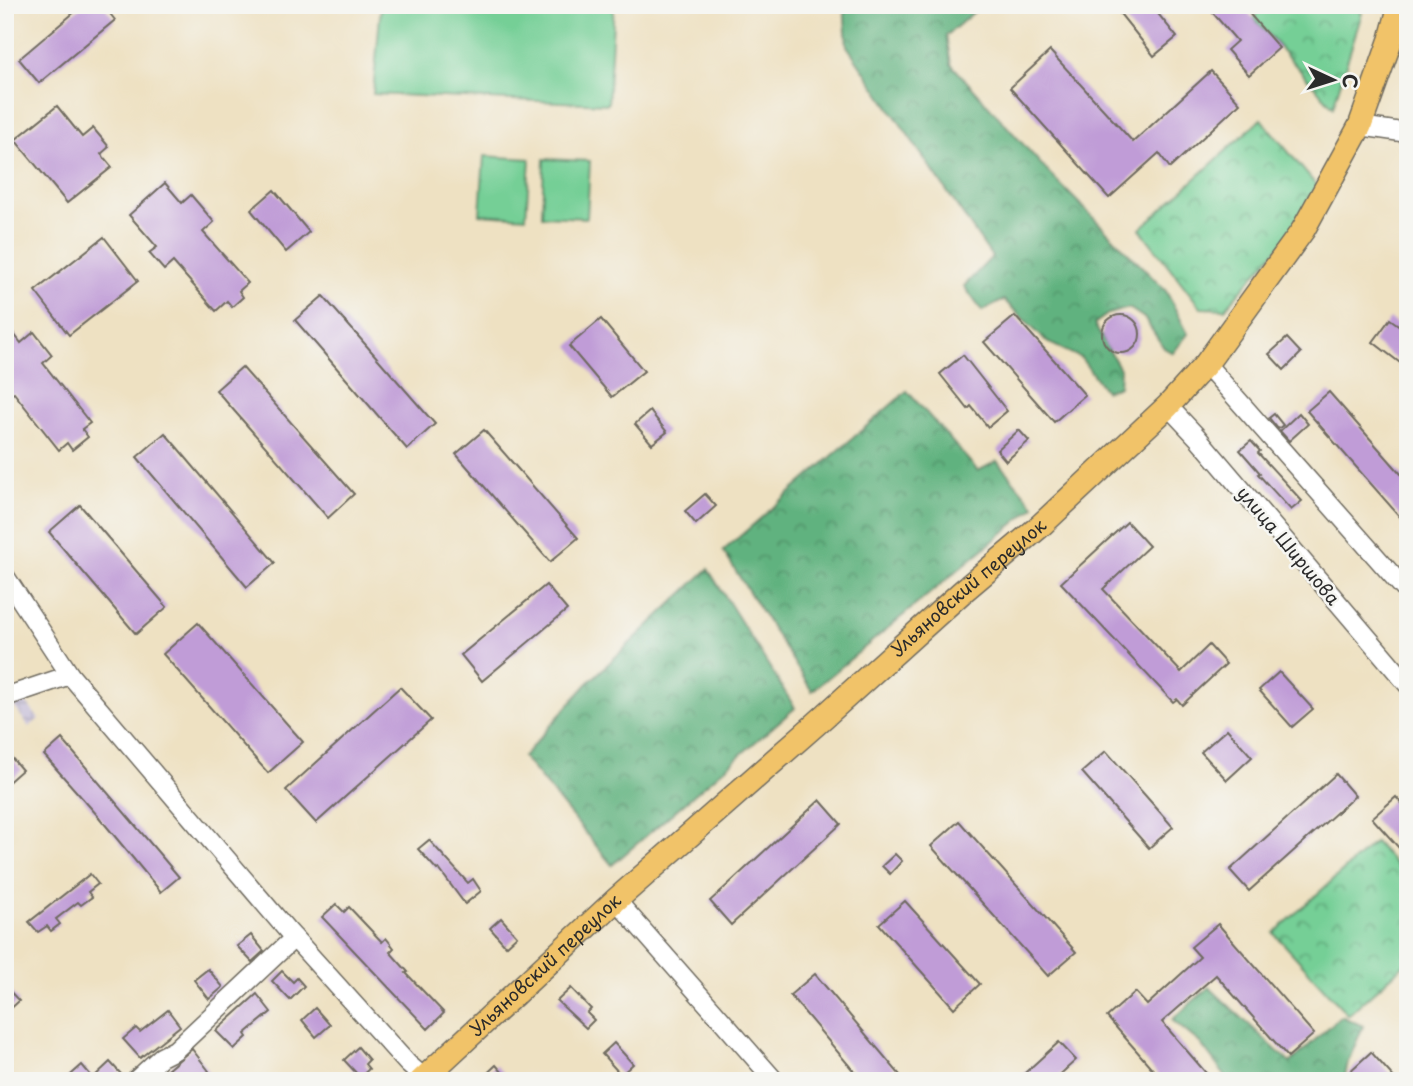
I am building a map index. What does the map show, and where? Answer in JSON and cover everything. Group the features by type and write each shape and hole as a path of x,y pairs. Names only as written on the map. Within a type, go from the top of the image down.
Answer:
{"main road":[{"name":"Ульяновский переулок","path":"424,1080 616,900 962,592 1039,527 1168,406 1206,364 1303,230 1360,125 1387,51 1400,5"}],"street":[{"path":"1360,125 1408,133"},
{"path":"1206,364 1408,593"},
{"name":"улица Ширшова","path":"1168,406 1408,685"},
{"path":"5,576 70,675 294,938 424,1080"},
{"path":"5,697 70,675"},
{"path":"616,900 775,1081"},
{"path":"135,1081 162,1057 175,1050 294,938"}],"shaded area":[{"path":"22,697 39,719 29,727 12,704"}],"green space":[{"path":"381,5 614,5 608,104 373,94"},
{"path":"844,5 982,5 946,36 951,64 1049,173 1166,291 1188,334 1173,353 1164,348 1144,318 1129,308 1108,314 1094,324 1120,369 1119,386 1105,391 1081,358 1047,342 1004,300 982,311 964,286 992,257 847,46"},
{"path":"1262,5 1348,5 1362,13 1333,107 1254,19"},
{"path":"1261,119 1317,186 1290,234 1225,309 1201,308 1140,229"},
{"path":"484,156 530,159 526,217 480,214"},
{"path":"544,159 590,161 587,218 542,216"},
{"path":"907,391 978,471 997,461 1035,506 812,691 723,551"},
{"path":"708,569 795,708 612,865 523,757 587,684"},
{"path":"1375,842 1408,878 1408,961 1348,1015 1274,933"},
{"path":"1209,987 1290,1063 1341,1016 1363,1026 1348,1062 1344,1081 1229,1081 1200,1043 1172,1020"}],"building":[{"path":"83,5 103,5 115,20 39,83 19,59"},
{"path":"1113,5 1151,5 1177,37 1154,56"},
{"path":"1206,5 1242,5 1279,48 1249,75 1227,50 1237,41"},
{"path":"1050,51 1133,142 1211,71 1240,103 1170,168 1159,153 1109,198 1010,88"},
{"path":"57,106 82,137 93,128 109,147 101,154 112,167 67,203 15,140"},
{"path":"165,183 182,203 191,195 214,222 203,232 248,283 239,291 243,297 232,307 227,301 216,311 173,262 164,270 149,253 157,247 129,215"},
{"path":"274,190 309,232 286,252 251,210"},
{"path":"104,237 138,281 69,335 35,291"},
{"path":"323,296 435,424 407,449 295,320"},
{"path":"1121,315 1135,320 1140,334 1135,348 1121,353 1107,348 1102,334 1107,320"},
{"path":"1015,316 1085,395 1054,422 984,342"},
{"path":"601,319 644,371 612,397 569,346"},
{"path":"1390,319 1408,332 1408,369 1373,342"},
{"path":"5,322 21,343 34,332 52,355 43,363 90,423 82,429 88,437 72,450 67,443 59,450 14,393 5,399"},
{"path":"1287,338 1301,353 1284,370 1269,354"},
{"path":"963,355 1007,411 988,427 971,406 968,409 940,374"},
{"path":"242,367 354,494 328,518 216,390"},
{"path":"1329,392 1408,482 1408,526 1307,411"},
{"path":"650,411 667,432 652,444 635,424"},
{"path":"1299,413 1308,424 1289,441 1280,431"},
{"path":"1274,414 1283,425 1278,429 1269,418"},
{"path":"484,430 578,538 550,562 456,454"},
{"path":"1019,430 1029,441 1006,461 997,450"},
{"path":"165,433 275,563 247,587 137,457"},
{"path":"1251,441 1260,451 1258,453 1302,501 1291,510 1240,450"},
{"path":"705,494 716,506 696,524 685,511"},
{"path":"80,505 167,607 136,634 49,532"},
{"path":"1127,522 1149,546 1103,589 1181,672 1209,645 1226,664 1182,705 1177,699 1173,702 1061,583"},
{"path":"546,585 567,610 482,681 461,655"},
{"path":"198,623 303,742 268,773 163,654"},
{"path":"1279,672 1313,709 1292,727 1259,690"},
{"path":"400,687 431,720 316,823 286,790"},
{"path":"1227,729 1252,757 1227,780 1201,752"},
{"path":"62,739 179,877 161,892 44,755"},
{"path":"5,750 22,770 5,785"},
{"path":"1106,751 1173,827 1149,848 1082,772"},
{"path":"1336,774 1355,796 1249,891 1230,870"},
{"path":"1396,797 1408,810 1408,858 1372,818"},
{"path":"820,800 841,824 731,925 710,901"},
{"path":"959,821 1076,952 1048,976 931,846"},
{"path":"429,840 468,883 473,879 481,891 465,904 439,869 437,870 418,849"},
{"path":"895,854 902,861 890,874 882,866"},
{"path":"90,874 98,884 88,892 92,897 81,905 78,902 56,919 60,924 51,931 47,926 38,932 29,922"},
{"path":"905,901 980,984 954,1008 879,924"},
{"path":"336,904 344,912 349,907 382,942 386,938 394,948 390,952 408,972 406,973 444,1013 428,1029 322,917"},
{"path":"501,918 517,936 506,946 490,928"},
{"path":"1218,924 1314,1034 1288,1057 1216,975 1162,1022 1213,1081 1163,1081 1107,1017 1135,992 1147,1005 1200,957 1191,947"},
{"path":"251,935 264,951 252,962 237,946"},
{"path":"208,969 223,987 209,999 194,980"},
{"path":"282,971 293,982 297,978 304,986 290,1000 272,981"},
{"path":"815,974 905,1081 862,1081 790,995"},
{"path":"5,986 19,1001 5,1014"},
{"path":"571,988 591,1009 587,1013 594,1020 586,1028 557,1001"},
{"path":"257,994 271,1012 245,1034 247,1037 234,1049 216,1031"},
{"path":"315,1008 330,1025 316,1037 302,1020"},
{"path":"168,1010 180,1026 140,1058 123,1039 136,1028 140,1032"},
{"path":"1059,1042 1076,1060 1053,1081 1016,1081"},
{"path":"614,1043 633,1064 621,1075 602,1054"},
{"path":"358,1047 369,1060 365,1064 369,1069 360,1077 344,1060"},
{"path":"192,1049 209,1071 197,1081 154,1081"},
{"path":"1371,1052 1397,1081 1356,1081 1348,1073"},
{"path":"110,1062 121,1074 113,1081 64,1081 82,1065 93,1078"},
{"path":"496,1065 510,1081 479,1081"}]}
